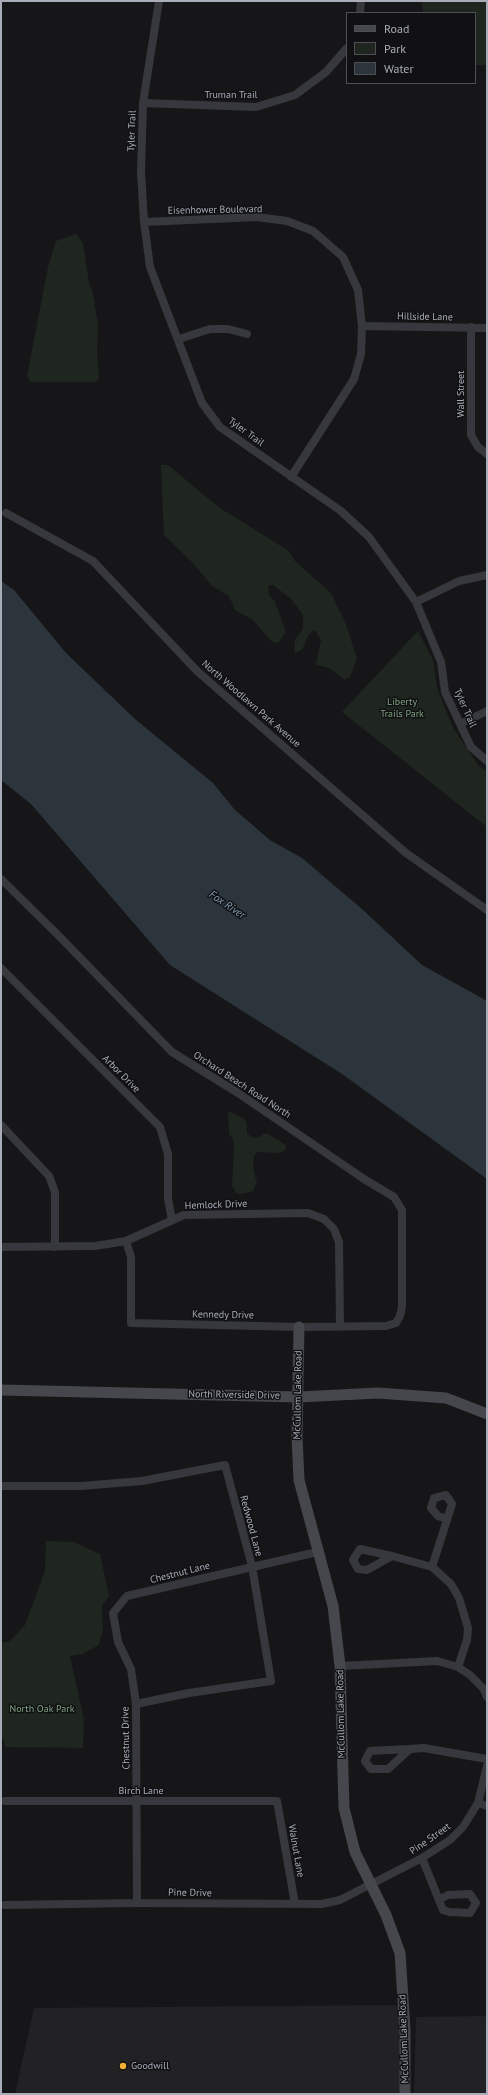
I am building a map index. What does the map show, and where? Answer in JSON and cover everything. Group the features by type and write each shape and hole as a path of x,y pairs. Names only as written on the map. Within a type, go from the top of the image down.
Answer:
{"street":[{"name":"Tyler Trail","path":"159,1 143,103 141,172 144,222 150,267 179,339 202,403 220,427 341,511 369,537 416,602 440,662 445,692 471,747 487,761"},
{"path":"360,12 361,1"},
{"name":"Truman Trail","path":"143,103 256,106 294,95 326,72 346,49"},
{"name":"Eisenhower Boulevard","path":"144,222 257,217 287,221 313,231 343,257 358,290 362,326 360,354 354,379 291,476"},
{"name":"Hillside Lane","path":"362,326 487,328"},
{"name":"Wall Street","path":"471,327 471,434 478,447 487,454"},
{"path":"179,339 210,329 228,329 247,334"},
{"name":"North Woodlawn Park Avenue","path":"6,512 93,561 197,671 406,853 487,910"},
{"path":"416,602 459,581 487,575"},
{"path":"460,724 487,711"},
{"name":"Orchard Beach Road North","path":"1,879 58,934 172,1052 238,1093 364,1179 394,1197 402,1210 402,1307 396,1323"},
{"name":"Arbor Drive","path":"1,968 160,1127 168,1154 168,1199 172,1220"},
{"path":"1,1125 49,1176 55,1192 55,1246"},
{"name":"Hemlock Drive","path":"1,1247 95,1246 126,1241 184,1215 308,1213 324,1219 334,1229 339,1242 340,1326"},
{"name":"Kennedy Drive","path":"126,1241 131,1257 131,1323 299,1327 386,1326 396,1323"},
{"name":"McCullom Lake Road","path":"299,1327 297,1437 299,1480 317,1552 333,1606 340,1666 344,1808 355,1852 386,1915 400,1953 405,2030 405,2094"},
{"name":"North Riverside Drive","path":"1,1390 298,1396 378,1393 446,1398 487,1414"},
{"name":"Redwood Lane","path":"1,1486 80,1486 142,1481 225,1465 252,1566 271,1681 189,1693 136,1704"},
{"path":"432,1567 447,1519"},
{"name":"Chestnut Lane","path":"131,1669 118,1642 113,1613 127,1596 317,1552"},
{"path":"392,1556 432,1567 451,1584 460,1598 465,1617 467,1640 458,1667"},
{"path":"340,1666 437,1661 458,1667 470,1674 483,1688 487,1697"},
{"name":"Chestnut Drive","path":"131,1669 136,1704 137,1903"},
{"path":"410,1749 388,1769 371,1769 365,1761 370,1751 424,1748 487,1759"},
{"name":"Pine Street","path":"372,1886 422,1858 450,1840 463,1827 478,1803 487,1766"},
{"name":"Birch Lane","path":"5,1801 277,1801"},
{"name":"Walnut Lane","path":"277,1801 295,1904"},
{"path":"478,1803 487,1806"},
{"path":"422,1858 440,1899"},
{"name":"Pine Drive","path":"5,1905 137,1903 322,1904 340,1900 372,1886"}],"shaded area":[{"path":"403,2005 401,2094 15,2094 34,2008"},
{"path":"487,2016 487,2094 414,2094 416,2017"}],"green space":[{"path":"422,1 487,1 487,65 476,65 476,12 423,12"},
{"path":"76,234 83,243 89,283 92,289 98,324 97,352 99,379 96,382 31,382 27,376 48,267 56,241"},
{"path":"161,465 168,465 220,508 289,551 294,560 331,593 346,624 357,659 350,677 345,680 329,668 316,665 321,640 315,630 309,634 302,650 294,653 295,639 303,629 303,615 291,599 273,585 268,586 269,595 275,602 286,632 278,643 272,642 252,619 235,610 229,596 212,586 191,561 164,535"},
{"name":"Liberty Trails Park","path":"418,631 433,660 437,688 453,728 479,766 487,771 487,827 342,712"},
{"path":"228,1111 244,1119 247,1124 247,1133 251,1137 257,1138 266,1133 286,1145 286,1149 283,1152 257,1152 254,1156 253,1164 257,1181 253,1191 246,1193 237,1194 232,1186 234,1146 233,1139 229,1134"},
{"name":"North Oak Park","path":"46,1541 74,1542 100,1554 109,1596 102,1605 103,1629 99,1645 82,1654 70,1656 84,1720 83,1748 5,1747 4,1739 1,1740 1,1643 10,1641 25,1625 45,1571"}],"water":[{"name":"Fox River","path":"1,581 14,590 66,653 135,719 213,783 235,810 270,840 302,858 362,909 422,965 487,1001 487,1179 342,1074 170,965 31,804 1,780"}],"place":[{"name":"Goodwill","path":"123,2066"}]}
